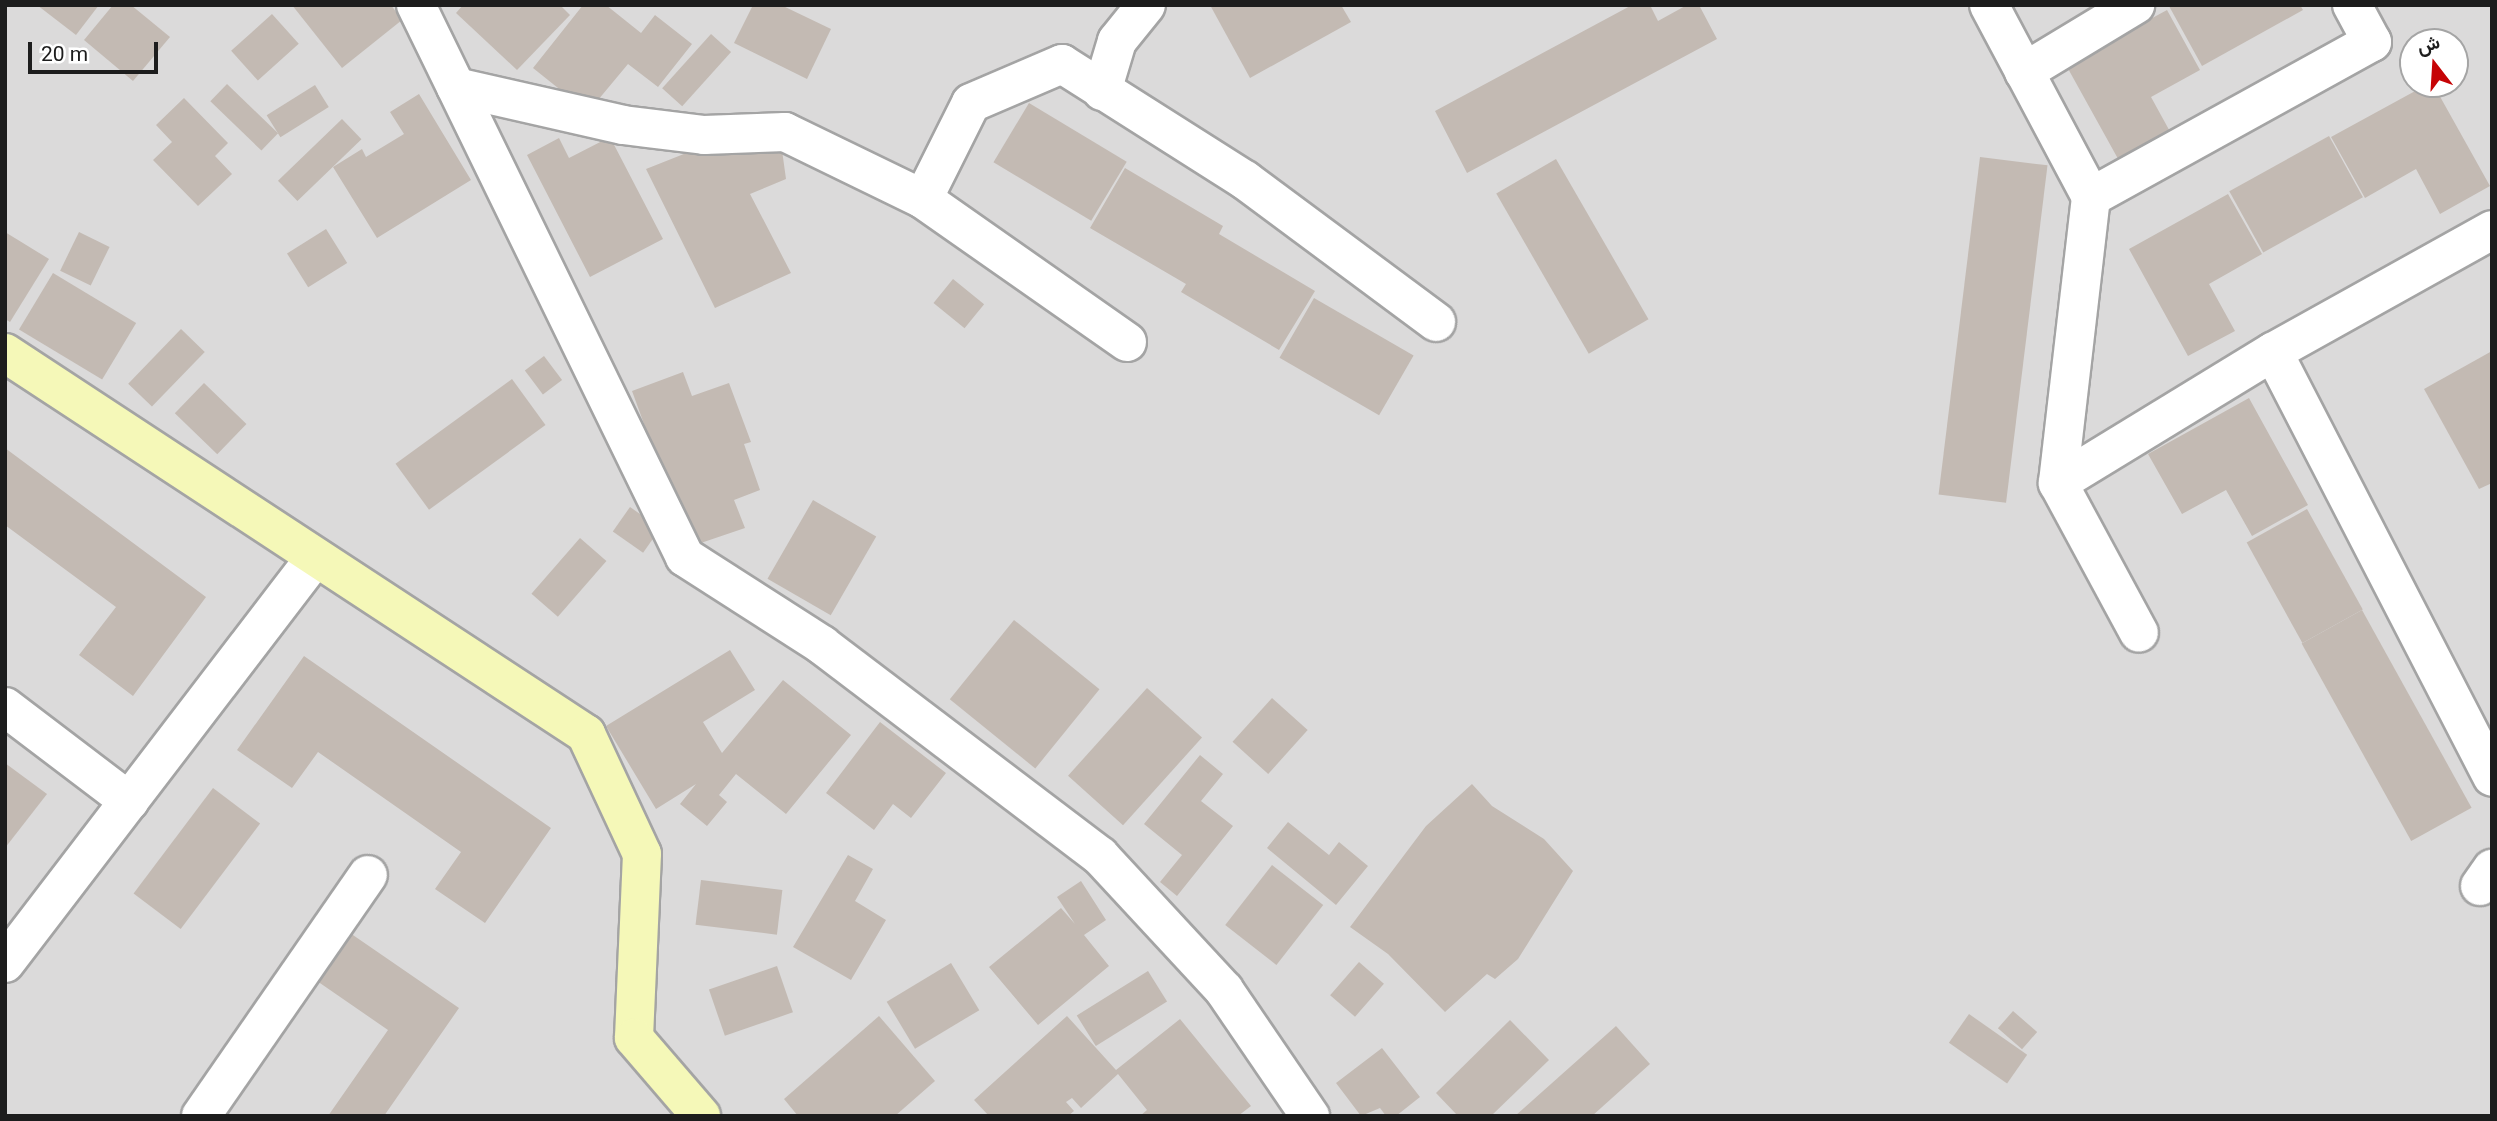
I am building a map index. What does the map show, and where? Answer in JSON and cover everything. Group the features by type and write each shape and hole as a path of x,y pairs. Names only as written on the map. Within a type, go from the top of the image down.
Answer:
{"street":[{"path":"416,5 685,557 822,645 1100,856 1224,990 1310,1116"},
{"path":"1102,91 1117,41 1146,5"},
{"path":"1989,5 2091,197 2058,483 2139,633"},
{"path":"2024,72 2135,5"},
{"path":"2091,197 2372,42 2352,5"},
{"path":"923,199 971,103 1062,64 1245,180 1436,322"},
{"path":"456,87 623,125 704,135 785,132 923,199 1127,342"},
{"path":"2058,483 2273,352 2492,230"},
{"path":"2273,352 2492,777"},
{"path":"5,354 314,559 586,734 642,854 634,1038 701,1116"},
{"path":"5,964 314,559"},
{"path":"5,707 130,801"},
{"path":"201,1116 368,875"}],"shaded area":[{"path":"5,5 2492,5 2492,1116 5,1116"}],"building":[{"path":"37,5 99,5 76,35"},
{"path":"113,5 131,5 170,37 133,81 84,40"},
{"path":"292,5 391,5 402,20 342,68"},
{"path":"463,5 560,5 570,15 517,70 456,13"},
{"path":"583,5 606,5 641,33 655,15 692,44 658,87 628,64 588,112 533,68"},
{"path":"753,5 781,5 831,29 807,79 734,43"},
{"path":"1210,5 1341,5 1351,22 1250,78"},
{"path":"1632,5 1650,5 1658,21 1687,5 1699,5 1717,39 1467,173 1435,111"},
{"path":"2300,5 2303,10 2202,66 2169,6"},
{"path":"2167,10 2200,70 2151,97 2173,137 2122,166 2066,65"},
{"path":"272,14 299,44 258,81 231,51"},
{"path":"711,34 731,52 682,106 662,88"},
{"path":"227,84 278,133 261,151 210,101"},
{"path":"315,85 329,107 280,137 267,115"},
{"path":"419,94 471,180 377,238 333,167 362,149 366,157 404,134 390,112"},
{"path":"184,98 228,143 215,156 232,174 198,206 153,160 172,142 156,125"},
{"path":"2402,98 2441,98 2490,186 2440,214 2416,169 2365,198 2331,137"},
{"path":"1029,103 1127,162 1091,221 993,162"},
{"path":"342,119 361,139 297,201 278,181"},
{"path":"2329,136 2363,197 2263,252 2229,191"},
{"path":"610,137 663,239 590,277 527,155 559,138 569,158"},
{"path":"781,143 786,179 750,194 791,273 715,308 646,169 704,146"},
{"path":"1980,157 2047,165 2006,503 1939,494"},
{"path":"1556,159 1648,319 1589,354 1496,194"},
{"path":"1125,168 1223,226 1219,234 1315,291 1279,350 1181,292 1186,284 1090,228"},
{"path":"2228,194 2262,254 2209,284 2235,331 2188,356 2129,249"},
{"path":"326,229 347,263 308,287 287,253"},
{"path":"5,232 49,259 10,322 5,319"},
{"path":"79,232 110,247 91,286 60,271"},
{"path":"53,273 136,323 102,380 19,330"},
{"path":"953,279 984,304 965,328 933,303"},
{"path":"1314,298 1414,356 1379,415 1280,358"},
{"path":"181,329 205,352 152,407 128,384"},
{"path":"2492,351 2492,483 2479,489 2424,389"},
{"path":"544,356 562,380 543,394 525,370"},
{"path":"683,372 692,396 729,383 751,442 744,444 760,490 734,500 745,528 689,547 632,391"},
{"path":"512,379 546,425 429,510 396,464"},
{"path":"204,383 246,424 217,454 175,413"},
{"path":"2249,398 2308,505 2252,536 2226,490 2182,514 2148,454"},
{"path":"5,448 206,597 133,696 79,655 116,607 5,525"},
{"path":"813,500 876,536 831,615 768,579"},
{"path":"630,507 660,528 643,553 613,532"},
{"path":"2307,509 2363,610 2302,643 2247,542"},
{"path":"580,538 606,561 558,617 531,594"},
{"path":"2362,610 2472,808 2411,841 2302,643"},
{"path":"1014,620 1099,689 1035,768 950,699"},
{"path":"730,650 755,690 703,722 722,753 783,680 851,735 786,814 736,774 719,795 727,802 707,826 680,804 696,784 656,809 606,726"},
{"path":"304,656 551,828 485,923 435,889 461,852 318,752 292,788 237,750"},
{"path":"1147,688 1202,738 1123,825 1068,776"},
{"path":"1272,698 1308,730 1268,774 1233,742"},
{"path":"880,722 946,773 911,818 893,804 874,830 826,793"},
{"path":"1200,755 1223,774 1201,801 1233,826 1177,896 1160,882 1182,855 1144,824"},
{"path":"5,763 47,794 5,848"},
{"path":"1472,784 1492,806 1544,839 1573,871 1518,959 1495,979 1487,974 1445,1012 1388,954 1350,927 1426,826"},
{"path":"213,788 260,824 181,929 134,893"},
{"path":"1288,822 1329,855 1339,842 1368,866 1336,905 1267,848"},
{"path":"848,855 873,869 855,901 886,920 851,980 793,947"},
{"path":"1272,865 1323,905 1276,965 1225,925"},
{"path":"701,880 782,890 777,935 696,925"},
{"path":"1081,881 1106,920 1084,935 1109,966 1038,1025 989,967 1061,908 1075,924 1057,897"},
{"path":"350,933 459,1008 384,1116 328,1116 388,1030 317,981"},
{"path":"1359,962 1384,984 1355,1017 1330,995"},
{"path":"951,963 979,1010 915,1049 887,1002"},
{"path":"777,966 793,1012 725,1036 709,989"},
{"path":"1148,971 1167,1002 1096,1046 1077,1016"},
{"path":"2013,1011 2037,1032 2022,1049 1998,1028"},
{"path":"1969,1014 2027,1055 2007,1083 1949,1043"},
{"path":"879,1016 935,1081 895,1116 798,1116 784,1099"},
{"path":"1067,1016 1116,1070 1180,1019 1251,1106 1238,1116 1140,1116 1147,1110 1118,1074 1081,1108 1072,1098 1066,1102 1074,1111 1068,1116 989,1116 974,1100"},
{"path":"1510,1020 1549,1060 1491,1116 1458,1116 1436,1093"},
{"path":"1616,1026 1650,1064 1592,1116 1515,1116"},
{"path":"1382,1048 1420,1097 1396,1116 1386,1116 1380,1108 1361,1116 1336,1083"}]}
